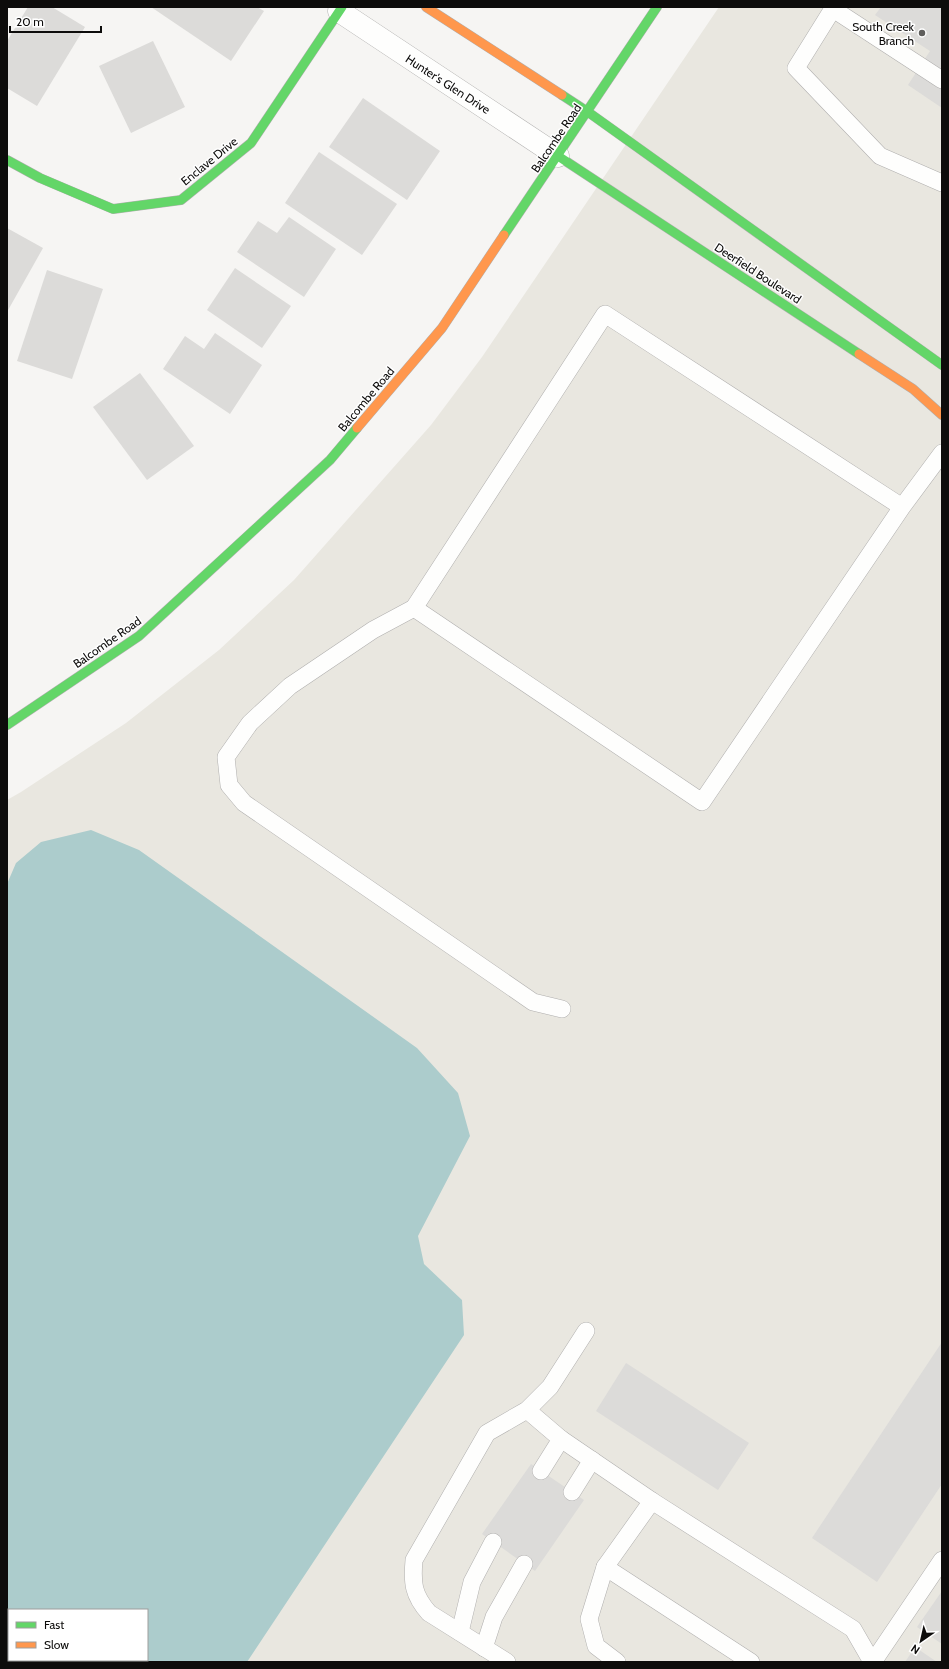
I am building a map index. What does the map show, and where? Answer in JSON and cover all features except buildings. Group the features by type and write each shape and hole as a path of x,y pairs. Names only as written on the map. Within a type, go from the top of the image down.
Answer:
{"street":[{"path":"426,7 588,112 942,365"},
{"name":"Balcombe Road","path":"7,725 139,636 330,460 442,328 657,7"},
{"name":"Hunter's Glen Drive","path":"340,9 558,156"},
{"name":"Enclave Drive","path":"7,160 40,178 113,209 181,200 251,143 340,9"},
{"name":"Deerfield Boulevard","path":"558,156 913,389 942,415"}],"lane":[{"path":"942,80 834,8 796,68 880,156 942,183"},
{"path":"562,1009 533,1002 244,803 229,785 226,757 250,723 290,686 373,630 414,608 605,314 902,507"},
{"path":"414,608 702,802 902,507 942,453"},
{"path":"507,1662 429,1613 419,1602 412,1580 414,1560 487,1433 527,1410 550,1386 586,1331"},
{"path":"527,1410 561,1439 652,1501 853,1629 873,1662 942,1560"},
{"path":"542,1471 561,1439"},
{"path":"572,1492 592,1460"},
{"path":"617,1662 596,1646 589,1618 605,1567 652,1501"},
{"path":"460,1632 472,1582 493,1542"},
{"path":"484,1648 494,1617 524,1564"},
{"path":"605,1567 751,1662"}],"shaded area":[{"path":"719,7 942,7 942,1662 78,1662 148,1661 148,1609 146,1609 7,1457 7,800 126,723 219,650 294,580 431,425 482,357"}],"water":[{"path":"91,830 139,850 417,1048 458,1093 470,1136 418,1236 424,1264 462,1300 464,1335 247,1662 7,1662 7,884 16,863 41,842"}],"traffic: fast":[{"path":"7,160 40,178 113,209 181,200 251,143 342,7"},
{"path":"504,235 657,7"},
{"path":"562,95 588,112 942,365"},
{"path":"558,156 859,354"},
{"path":"7,725 139,636 330,460 357,428"}],"traffic: slow":[{"path":"426,7 562,95"},
{"path":"357,428 442,328 504,235"},
{"path":"859,354 913,389 942,415"}],"place":[{"name":"South Creek Branch","path":"922,33"}]}
